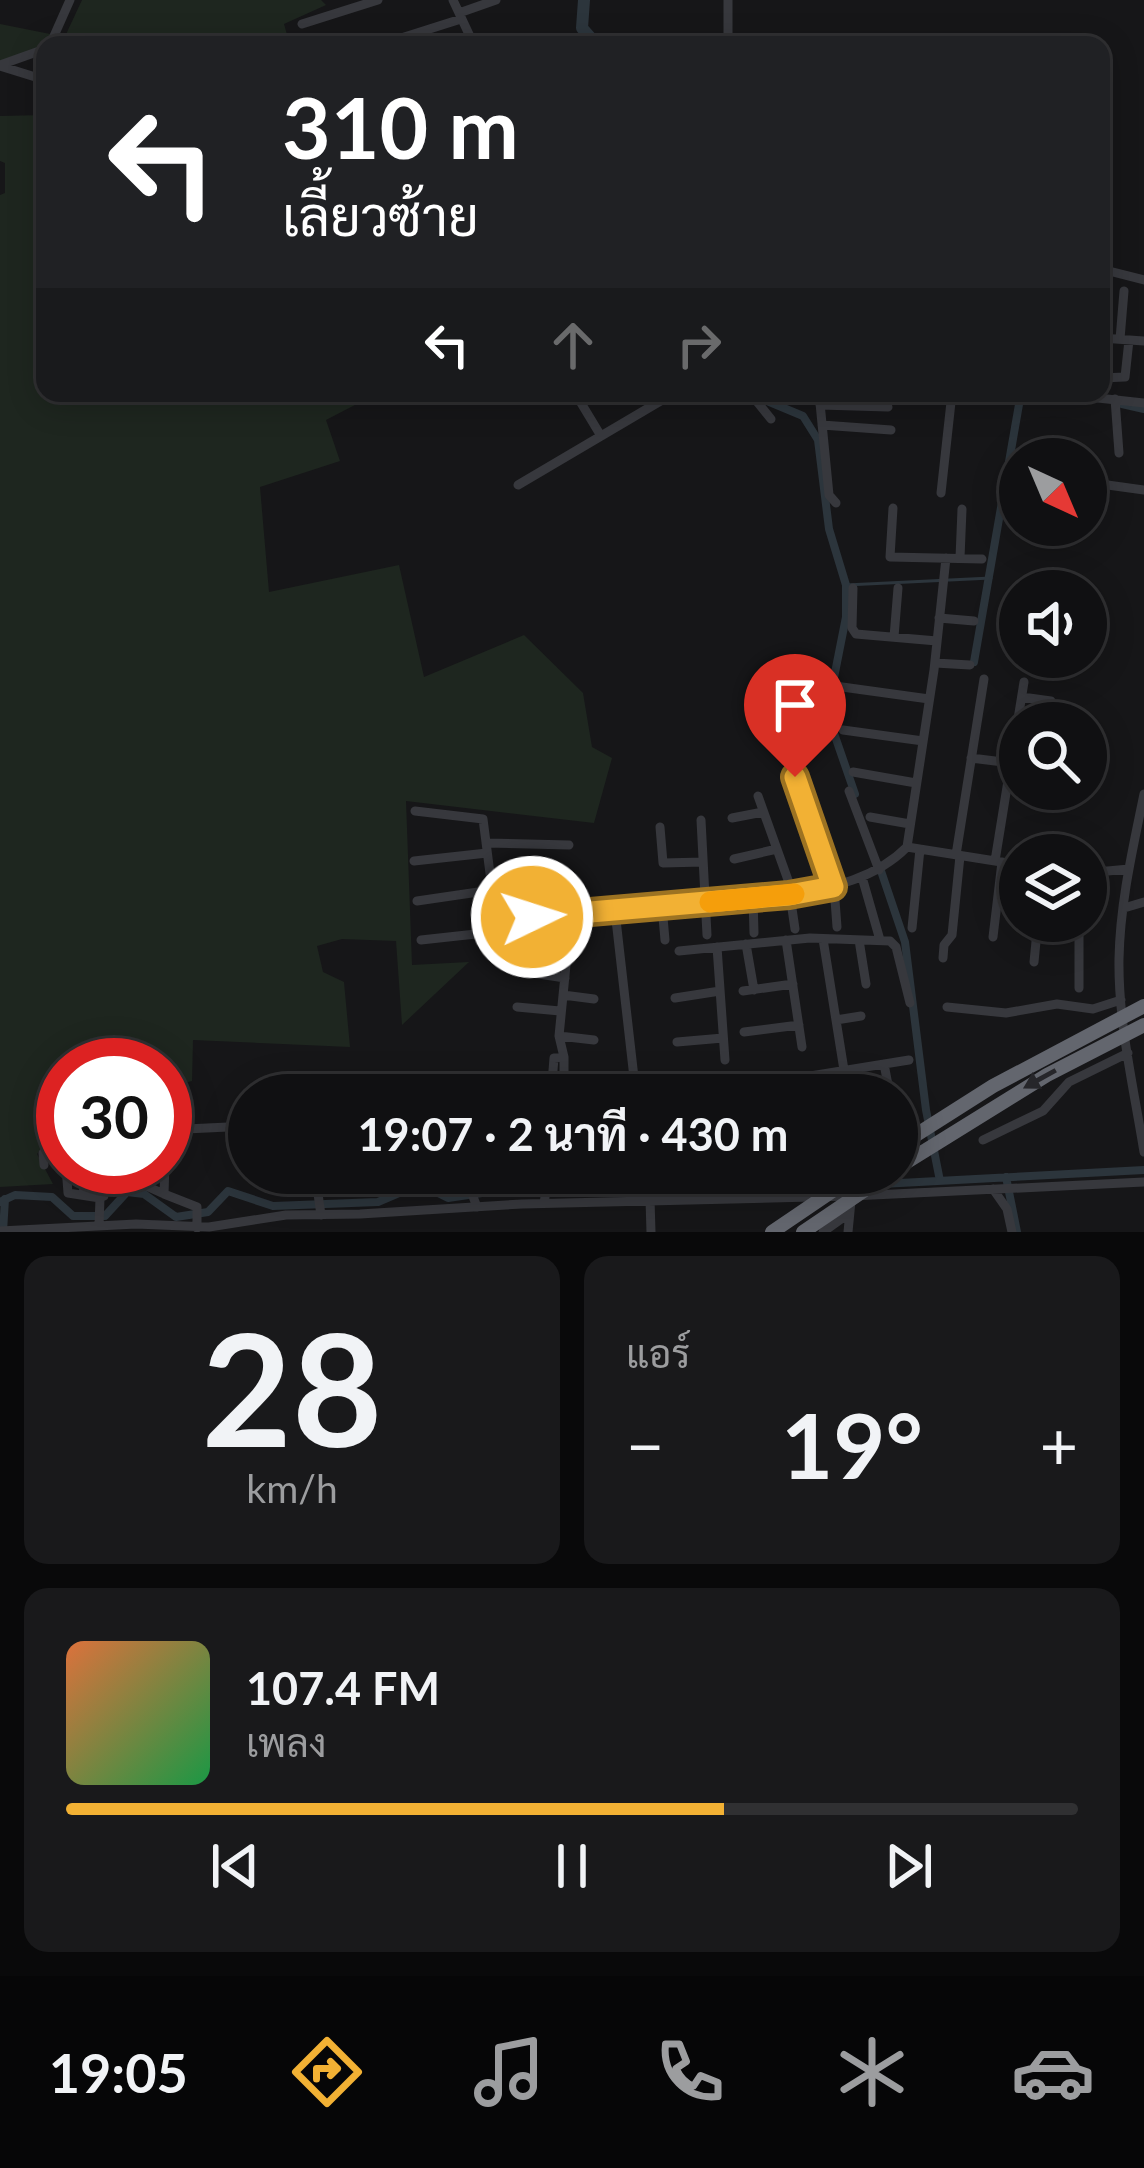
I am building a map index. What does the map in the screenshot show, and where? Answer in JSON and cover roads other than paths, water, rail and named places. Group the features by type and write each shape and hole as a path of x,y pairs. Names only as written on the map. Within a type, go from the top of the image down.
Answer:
{"highway":[{"path":"918,1134 993,1086 1144,1006"},
{"path":"918,1155 1031,1084 1144,1025"},
{"path":"772,1232 828,1194"},
{"path":"803,1232 859,1194"}],"street":[{"path":"53,36 70,0"},
{"path":"302,24 378,0"},
{"path":"453,0 470,36"},
{"path":"406,36 496,0"},
{"path":"728,0 728,36"},
{"path":"0,65 36,52"},
{"path":"0,65 36,77"},
{"path":"1110,271 1144,280"},
{"path":"1110,378 1125,377 1124,291"},
{"path":"1110,338 1144,341"},
{"path":"1110,399 1144,404"},
{"path":"1115,399 1119,453"},
{"path":"580,402 601,436"},
{"path":"518,485 659,402"},
{"path":"757,402 771,419"},
{"path":"820,402 830,496 836,503"},
{"path":"849,402 888,406"},
{"path":"941,493 951,402"},
{"path":"822,425 891,430"},
{"path":"1107,485 1144,490"},
{"path":"893,508 890,557 982,559"},
{"path":"960,558 962,509"},
{"path":"500,920 792,894 833,887 884,867 907,848 946,558"},
{"path":"853,587 855,632 937,640"},
{"path":"894,637 898,588"},
{"path":"939,618 974,621"},
{"path":"934,663 970,664"},
{"path":"943,958 944,945 952,935 958,855 984,679"},
{"path":"1021,702 1024,682"},
{"path":"835,686 929,700"},
{"path":"1022,697 1051,700"},
{"path":"843,730 923,741"},
{"path":"971,758 999,762"},
{"path":"853,772 916,783"},
{"path":"795,777 833,887 837,927"},
{"path":"849,791 884,867"},
{"path":"1144,794 1124,908 1121,1000 1144,1152"},
{"path":"758,796 792,894 795,928"},
{"path":"994,938 1005,810"},
{"path":"415,812 481,817 500,920 494,932 422,940"},
{"path":"732,818 764,812"},
{"path":"870,817 910,824"},
{"path":"701,820 707,935"},
{"path":"660,827 662,863 703,862"},
{"path":"414,861 487,848 569,845"},
{"path":"907,848 998,861"},
{"path":"734,859 777,849"},
{"path":"912,928 920,849"},
{"path":"1107,871 1129,869"},
{"path":"862,878 880,940"},
{"path":"528,885 532,917"},
{"path":"417,901 492,890"},
{"path":"753,898 754,934"},
{"path":"1124,908 1144,902"},
{"path":"662,906 665,940"},
{"path":"615,910 633,1074"},
{"path":"564,1074 559,1036 565,914"},
{"path":"823,939 845,1074"},
{"path":"679,951 786,940 880,940 895,944 910,1003"},
{"path":"786,940 802,1047"},
{"path":"859,940 866,985"},
{"path":"1034,962 1036,942"},
{"path":"1079,942 1079,988"},
{"path":"746,944 749,991 793,984"},
{"path":"717,946 725,1060"},
{"path":"512,970 565,977"},
{"path":"675,998 720,991"},
{"path":"563,995 594,999"},
{"path":"947,1007 1006,1013 1057,1004 1093,1009 1121,1000"},
{"path":"517,1007 560,1011"},
{"path":"836,1020 861,1016"},
{"path":"744,1032 799,1025"},
{"path":"559,1036 594,1040"},
{"path":"676,1042 723,1038"},
{"path":"982,1140 1043,1111 1069,1082 1128,1052"},
{"path":"553,1074 554,1058 564,1057"},
{"path":"820,1074 909,1060"},
{"path":"884,1064 886,1074"},
{"path":"192,1129 228,1127"},
{"path":"815,1194 1144,1182"},
{"path":"993,1190 1007,1209 1012,1232"},
{"path":"86,1194 99,1203"},
{"path":"102,1194 103,1226"},
{"path":"164,1194 197,1208 197,1226"},
{"path":"319,1194 321,1212"},
{"path":"473,1194 476,1206"},
{"path":"0,1232 197,1226 321,1212 476,1206 525,1194"},
{"path":"604,1194 650,1198 655,1194"},
{"path":"848,1232 852,1196"},
{"path":"650,1198 651,1232"},
{"path":"823,1232 849,1214"}],"waterway":[{"path":"584,0 582,28 589,36"},
{"path":"769,402 803,416 818,440 829,529 846,585 846,617 827,713 855,794"},
{"path":"974,662 1019,402"},
{"path":"1122,404 1144,409"},
{"path":"846,585 991,578"},
{"path":"879,865 905,942 940,1181"},
{"path":"918,1182 1144,1170"},
{"path":"1006,1177 1017,1232"},
{"path":"0,1202 15,1195 52,1197 73,1216 105,1216 127,1192 144,1194 176,1217 208,1212 228,1191"},
{"path":"237,1194 273,1206 378,1202 397,1194"},
{"path":"440,1194 448,1198 475,1194"},
{"path":"3,1232 5,1199"}]}
